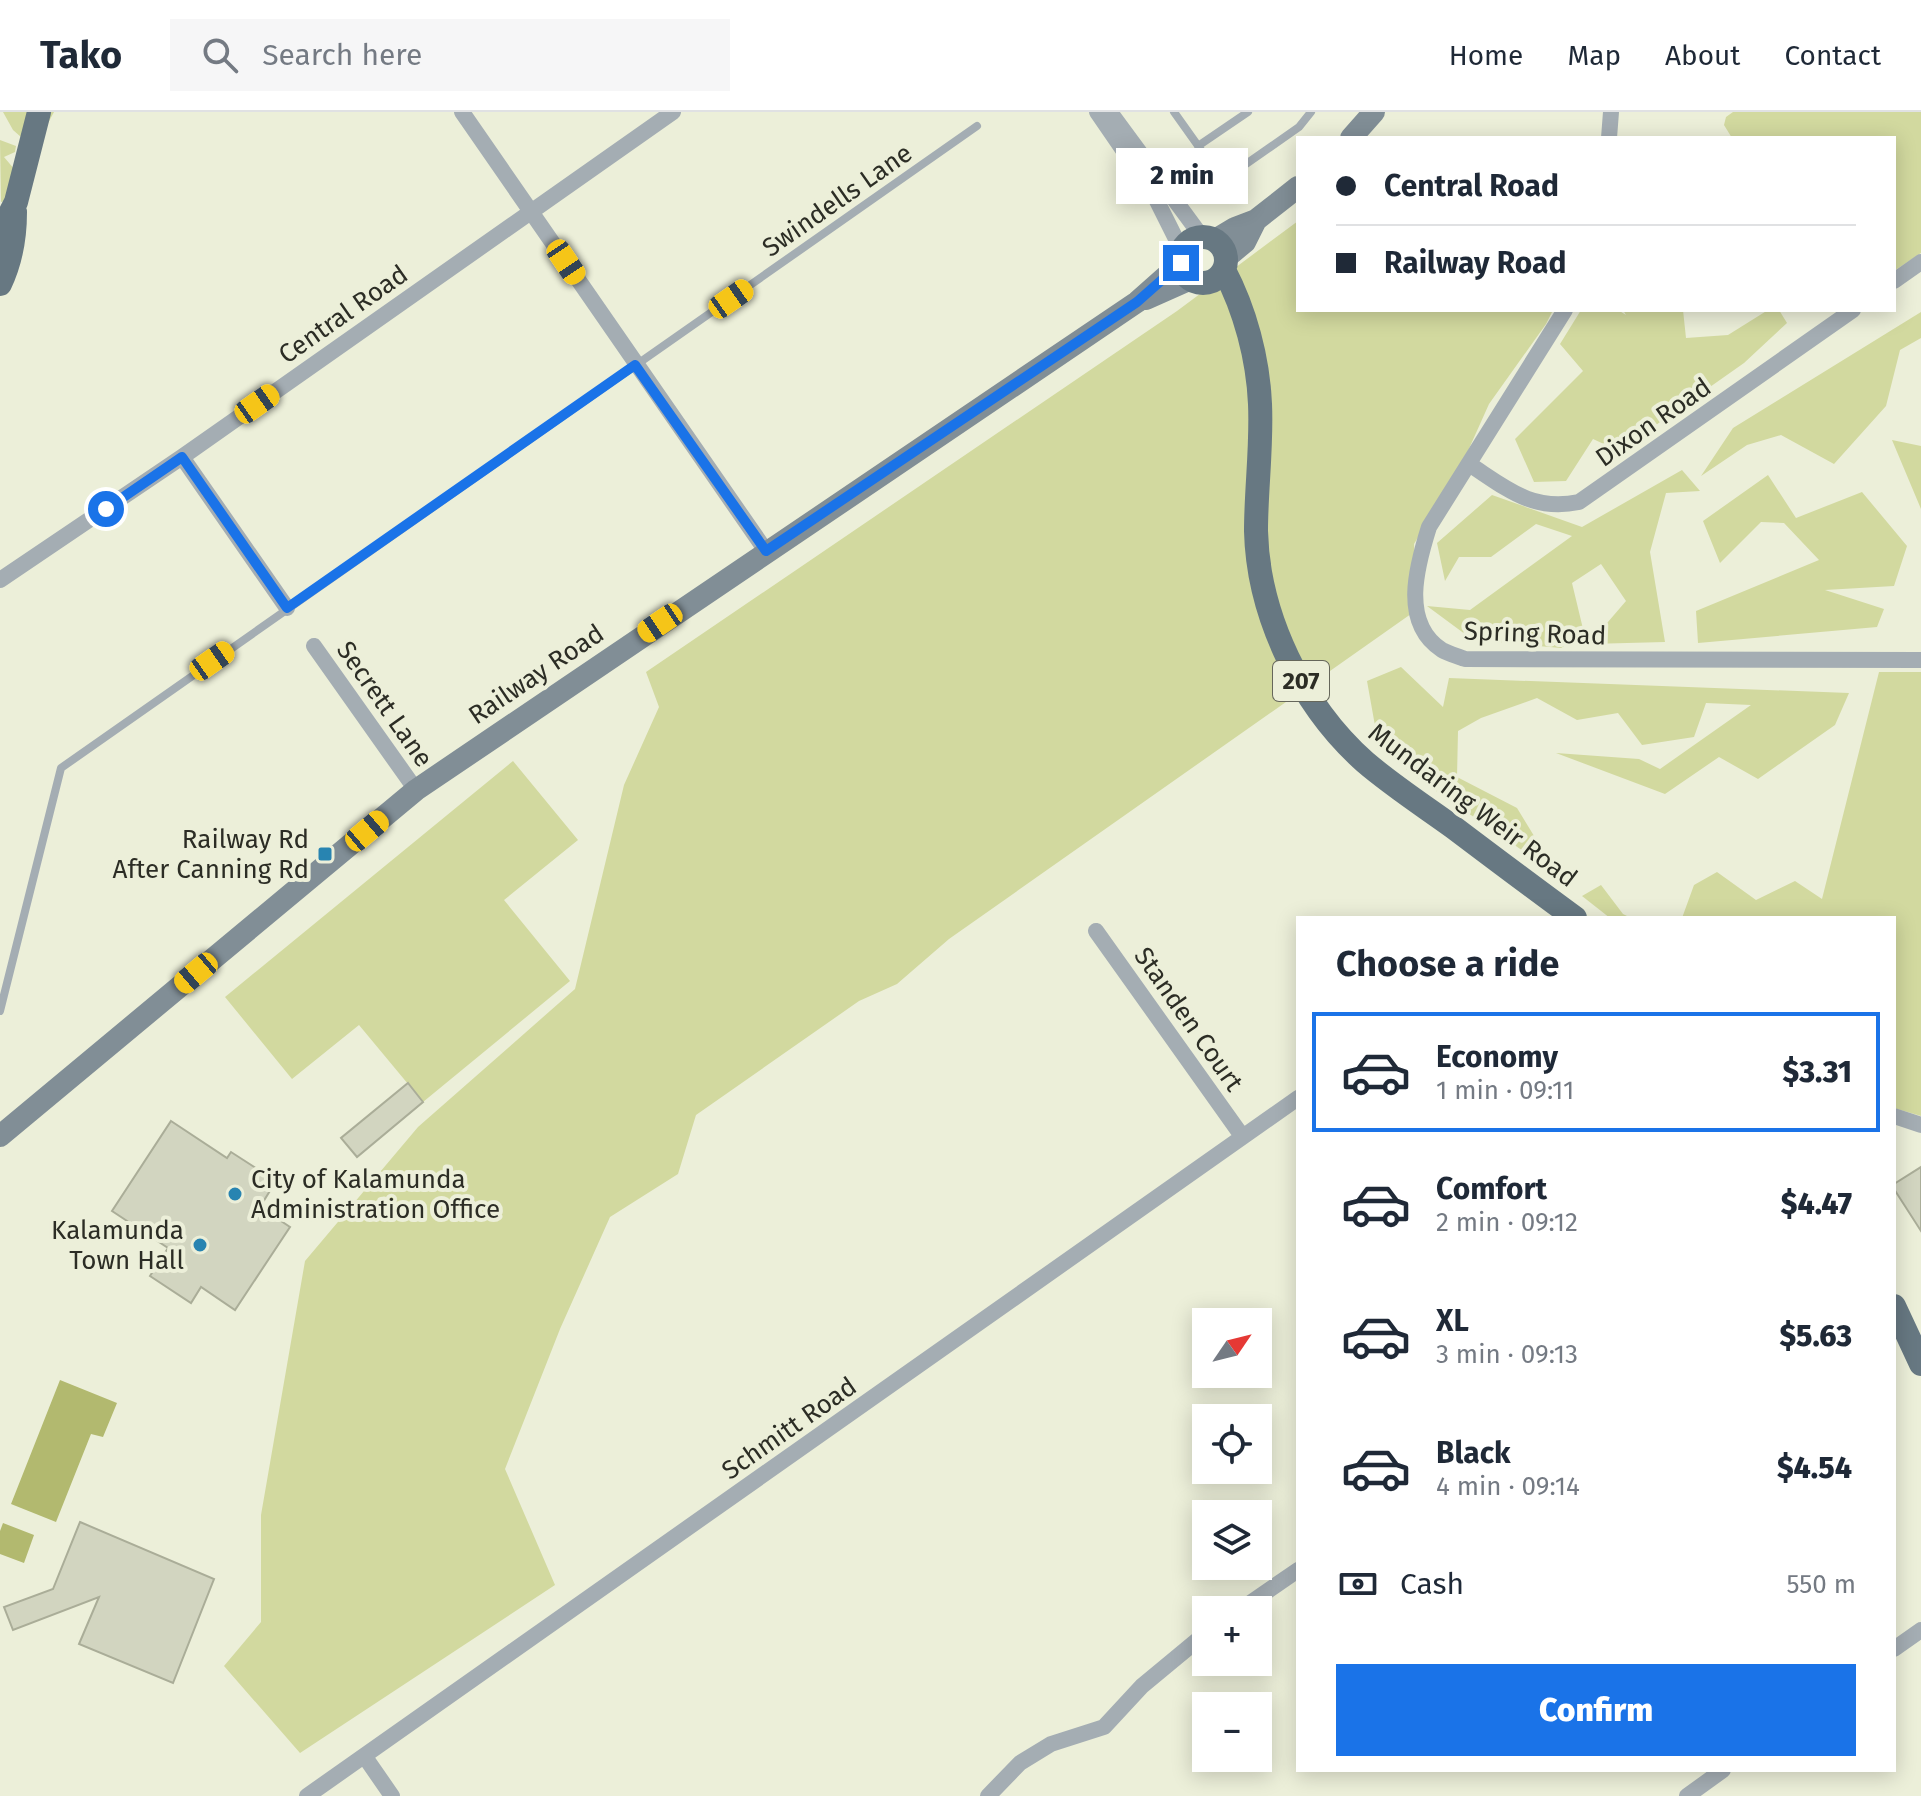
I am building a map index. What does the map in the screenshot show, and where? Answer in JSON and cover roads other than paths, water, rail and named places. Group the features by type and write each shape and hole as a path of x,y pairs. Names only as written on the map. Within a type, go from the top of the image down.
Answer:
{"main road":[{"path":"0,284 15,237 16,202 39,112"},
{"path":"0,233 16,202"},
{"name":"Mundaring Weir Road","path":"1202,260 1237,295 1255,361 1260,404 1256,535 1272,616 1294,670 1324,717 1366,763 1566,916"},
{"path":"1896,1310 1921,1364"}],"street":[{"path":"462,112 766,551"},
{"name":"Central Road","path":"0,580 182,457 673,112"},
{"name":"207","path":"1097,112 1202,260"},
{"name":"207","path":"1110,112 1202,260"},
{"path":"1353,136 1374,112"},
{"path":"1609,136 1611,112"},
{"name":"Railway Road","path":"0,1136 416,790 766,551 1202,260 1235,228 1256,220 1296,189"},
{"path":"1896,280 1921,262"},
{"name":"Spring Road","path":"1564,312 1429,527 1415,587 1417,614 1434,643 1444,651 1465,659 1510,661 1921,660"},
{"name":"Dixon Road","path":"1469,464 1518,495 1542,504 1559,506 1579,502 1850,312"},
{"path":"182,457 287,608"},
{"name":"Secrett Lane","path":"314,646 416,790"},
{"name":"Standen Court","path":"1096,931 1242,1136"},
{"name":"Schmitt Road","path":"307,1796 1296,1099"},
{"path":"1896,1117 1921,1125"},
{"path":"1260,1596 1296,1571"},
{"path":"1896,1648 1921,1630"},
{"path":"988,1796 1020,1763 1051,1744 1104,1727 1142,1686 1192,1645"},
{"path":"365,1757 392,1796"},
{"path":"1687,1796 1720,1772"}],"lane":[{"path":"1174,112 1221,178 1226,178 1299,127 1311,112"},
{"path":"1198,146 1248,112"},
{"name":"Swindells Lane","path":"0,1011 61,768 977,126"}],"place":[{"name":"Railway Rd After Canning Rd","path":"325,854"},
{"name":"City of Kalamunda Administration Office","path":"235,1194"},
{"name":"Kalamunda Town Hall","path":"200,1245"}]}
